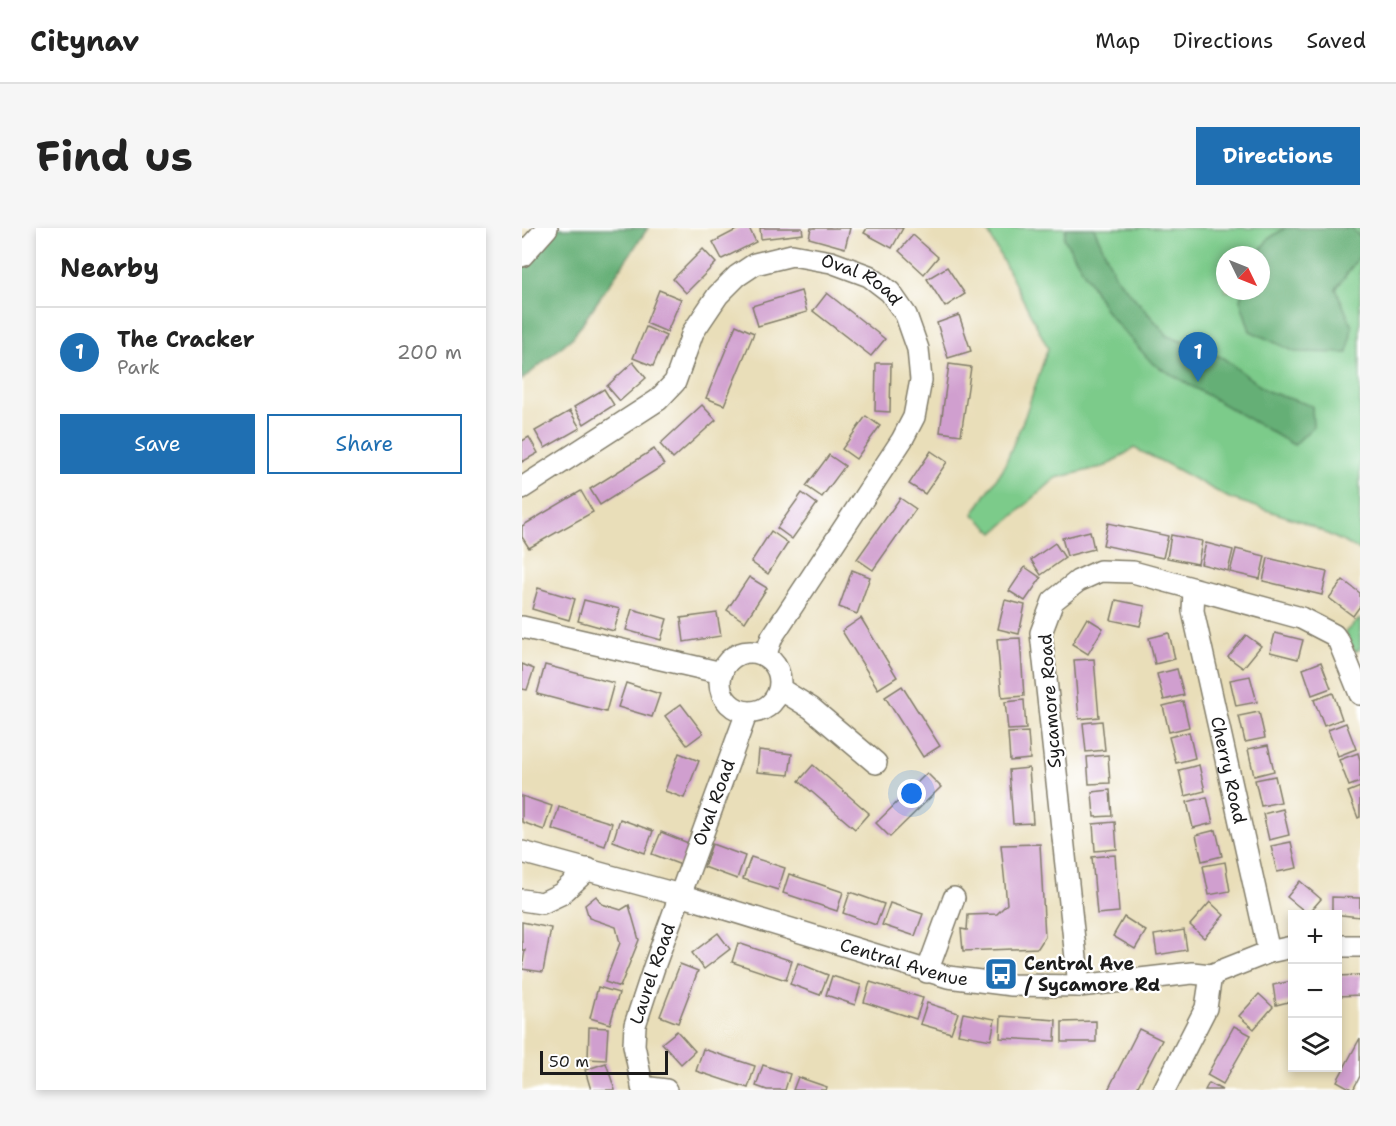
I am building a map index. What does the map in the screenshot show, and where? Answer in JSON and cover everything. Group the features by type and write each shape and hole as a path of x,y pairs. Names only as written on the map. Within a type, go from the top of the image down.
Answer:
{"street":[{"path":"522,256 547,228"},
{"name":"Oval Road","path":"522,488 658,400 675,382 693,332 718,295 737,276 755,264 792,255 831,262 869,276 890,292 906,315 912,330 918,349 921,380 914,417 902,440 772,637 765,656"},
{"name":"Sycamore Road","path":"1079,986 1041,633 1053,601 1078,581 1100,571 1133,572 1301,618 1334,635 1360,693"},
{"name":"Cherry Road","path":"1194,590 1193,611 1269,952"},
{"path":"522,627 722,673"},
{"path":"748,652 765,656 775,664 780,676 780,689 773,702 761,711 747,712 734,708 725,699 720,686 722,673 732,659 740,655 748,652"},
{"path":"780,689 811,708 876,763"},
{"name":"Oval Road","path":"680,895 747,712"},
{"name":"Central Avenue","path":"522,852 680,895 948,977 1012,985 1079,986 1192,973 1211,975 1269,952 1288,948"},
{"path":"522,900 542,903 561,894 588,869"},
{"name":"Laurel Road","path":"642,1088 634,1045 635,1025 680,895"},
{"path":"927,972 954,898"},
{"path":"1342,946 1360,946"},
{"path":"1164,1090 1206,1008 1211,975"},
{"path":"642,1088 666,1090"}],"green space":[{"path":"556,228 648,228 573,337 522,380 522,269"},
{"path":"986,228 1360,228 1360,550 1303,522 1229,498 1134,448 1106,466 1056,478 994,533 973,514 1003,469 1025,416 1048,348"},
{"path":"1066,228 1094,228 1116,277 1168,336 1223,358 1267,391 1312,406 1313,427 1294,445 1153,364 1108,314 1064,238"},
{"path":"1285,228 1351,228 1360,237 1360,255 1336,289 1352,326 1348,353 1295,352 1250,331 1240,300 1270,300 1270,246 1263,246 1268,239"},
{"path":"1360,619 1360,649 1355,652 1345,632"}],"building":[{"path":"740,228 749,228 756,242 722,259 713,242"},
{"path":"760,228 802,228 803,234 761,239"},
{"path":"811,228 850,228 845,248 809,238"},
{"path":"867,228 903,228 892,248 864,233"},
{"path":"913,235 938,257 924,274 899,251"},
{"path":"703,249 716,263 686,293 673,279"},
{"path":"947,267 965,294 945,307 927,279"},
{"path":"659,290 681,299 667,332 646,323"},
{"path":"801,291 807,312 758,326 752,306"},
{"path":"827,293 885,339 871,356 813,311"},
{"path":"959,315 971,351 948,358 937,323"},
{"path":"736,325 754,333 724,405 706,398"},
{"path":"646,327 666,336 653,366 633,358"},
{"path":"633,362 646,378 620,401 607,386"},
{"path":"876,363 891,363 890,412 875,411"},
{"path":"949,364 971,367 961,435 940,432"},
{"path":"604,389 614,405 584,424 574,407"},
{"path":"702,405 716,420 673,459 660,444"},
{"path":"570,411 580,428 545,448 535,431"},
{"path":"866,416 880,426 856,459 842,449"},
{"path":"529,437 538,453 522,462 522,441"},
{"path":"654,449 664,465 600,505 590,489"},
{"path":"931,451 947,462 925,494 909,484"},
{"path":"829,455 845,466 822,497 806,486"},
{"path":"581,491 593,512 529,548 522,537 522,526"},
{"path":"802,493 817,504 792,539 777,528"},
{"path":"900,498 916,509 873,570 857,559"},
{"path":"1108,523 1168,536 1163,558 1103,545"},
{"path":"771,531 788,543 768,574 751,562"},
{"path":"1090,531 1094,549 1067,556 1062,538"},
{"path":"1171,535 1202,541 1198,564 1167,558"},
{"path":"1055,543 1065,558 1041,575 1031,560"},
{"path":"1206,543 1233,550 1228,571 1201,564"},
{"path":"1236,549 1265,556 1260,579 1230,572"},
{"path":"1268,558 1327,572 1322,595 1263,581"},
{"path":"1025,567 1041,578 1025,601 1009,591"},
{"path":"852,570 870,577 857,614 839,607"},
{"path":"749,577 767,588 745,622 727,610"},
{"path":"1343,580 1360,593 1360,606 1353,616 1329,598"},
{"path":"538,588 575,599 569,620 532,609"},
{"path":"584,600 620,609 614,631 578,621"},
{"path":"1005,600 1025,605 1019,634 998,629"},
{"path":"1116,600 1145,606 1140,626 1111,620"},
{"path":"632,609 667,619 661,640 626,630"},
{"path":"717,613 721,636 684,642 681,618"},
{"path":"861,618 897,677 878,689 842,631"},
{"path":"1087,618 1103,628 1088,654 1072,644"},
{"path":"1169,633 1175,659 1155,664 1149,638"},
{"path":"1275,633 1303,640 1298,659 1270,652"},
{"path":"1246,635 1261,646 1243,668 1228,657"},
{"path":"1020,638 1024,696 1002,698 997,639"},
{"path":"1094,659 1099,717 1079,719 1074,660"},
{"path":"1321,662 1331,688 1312,695 1303,669"},
{"path":"522,664 534,669 527,690 522,689"},
{"path":"545,665 614,683 606,712 537,694"},
{"path":"1177,669 1184,695 1164,700 1157,674"},
{"path":"1250,676 1257,702 1236,706 1230,680"},
{"path":"626,683 660,694 652,717 618,707"},
{"path":"902,686 940,746 923,757 885,697"},
{"path":"1333,693 1342,719 1324,726 1314,700"},
{"path":"1024,700 1026,729 1008,730 1005,702"},
{"path":"1183,701 1189,727 1169,732 1163,706"},
{"path":"681,704 703,733 687,745 665,716"},
{"path":"1259,712 1265,738 1245,742 1239,716"},
{"path":"1102,721 1105,750 1086,752 1083,723"},
{"path":"1346,723 1356,749 1338,756 1328,730"},
{"path":"1028,732 1030,759 1010,761 1008,733"},
{"path":"1189,732 1195,758 1176,763 1169,737"},
{"path":"1268,745 1274,771 1254,776 1248,749"},
{"path":"759,750 792,754 789,775 757,772"},
{"path":"679,753 699,761 684,798 665,791"},
{"path":"1358,753 1360,782 1349,786 1339,760"},
{"path":"1108,755 1110,783 1089,784 1087,757"},
{"path":"813,765 869,813 855,829 799,781"},
{"path":"1199,765 1205,791 1185,796 1179,770"},
{"path":"1029,768 1033,823 1013,824 1009,770"},
{"path":"927,773 941,787 890,837 876,823"},
{"path":"1275,776 1281,802 1261,806 1255,780"},
{"path":"1360,787 1360,817 1358,818 1348,792"},
{"path":"1110,790 1112,816 1094,817 1092,792"},
{"path":"522,796 552,806 544,830 522,822"},
{"path":"1207,797 1213,823 1193,828 1187,802"},
{"path":"559,807 612,823 605,846 552,829"},
{"path":"1283,809 1289,835 1269,840 1263,814"},
{"path":"620,819 653,831 645,853 613,841"},
{"path":"1115,822 1117,849 1095,851 1093,824"},
{"path":"1216,830 1222,856 1202,861 1196,835"},
{"path":"661,832 693,845 684,866 652,854"},
{"path":"1291,842 1297,868 1277,872 1271,846"},
{"path":"712,844 745,856 737,879 704,867"},
{"path":"1040,844 1045,937 1038,948 963,951 961,929 967,930 968,915 997,914 1007,904 1001,845"},
{"path":"1115,855 1119,912 1097,914 1092,857"},
{"path":"751,857 785,868 778,890 743,879"},
{"path":"1225,862 1230,891 1209,895 1203,866"},
{"path":"789,874 843,892 837,911 783,893"},
{"path":"1300,881 1321,899 1311,910 1303,910 1287,897"},
{"path":"850,892 884,904 876,925 843,913"},
{"path":"596,896 602,904 621,910 629,905 639,940 620,987 605,982 620,943 616,927 589,918 585,905"},
{"path":"1332,897 1360,898 1360,917 1342,915 1342,910 1332,910"},
{"path":"1210,902 1224,915 1204,938 1190,925"},
{"path":"890,903 923,914 915,936 882,925"},
{"path":"1124,917 1146,931 1135,949 1113,936"},
{"path":"522,922 551,928 543,972 522,969 525,950 522,950"},
{"path":"1184,930 1187,950 1157,955 1154,935"},
{"path":"718,933 730,949 704,969 692,953"},
{"path":"738,943 792,961 786,980 732,962"},
{"path":"798,963 828,975 820,995 790,984"},
{"path":"680,964 698,971 678,1023 660,1016"},
{"path":"1360,975 1360,995 1342,996 1342,976"},
{"path":"832,976 861,985 855,1005 826,995"},
{"path":"870,982 923,998 916,1019 864,1002"},
{"path":"1288,982 1288,1002 1276,1005 1273,985"},
{"path":"598,987 619,993 610,1024 590,1018"},
{"path":"1259,994 1273,1007 1254,1029 1239,1016"},
{"path":"927,1003 958,1013 951,1033 920,1024"},
{"path":"963,1013 995,1019 991,1040 958,1034"},
{"path":"1001,1016 1056,1020 1055,1041 1000,1038"},
{"path":"1096,1021 1096,1042 1062,1042 1062,1022"},
{"path":"1234,1026 1251,1035 1223,1084 1207,1075"},
{"path":"589,1027 608,1028 606,1060 588,1059"},
{"path":"1139,1029 1162,1040 1136,1090 1108,1090"},
{"path":"677,1031 695,1051 681,1064 662,1043"},
{"path":"1360,1038 1360,1076 1353,1090 1337,1081"},
{"path":"703,1049 755,1066 748,1088 696,1071"},
{"path":"606,1063 615,1090 591,1090 585,1070"},
{"path":"763,1065 790,1074 785,1090 767,1090 756,1086"},
{"path":"798,1077 827,1087 826,1090 793,1090"},
{"path":"1209,1083 1222,1090 1205,1090"}],"place":[{"name":"The Cracker","path":"1198,382"},
{"name":"Central Ave / Sycamore Rd","path":"1001,974"}]}
